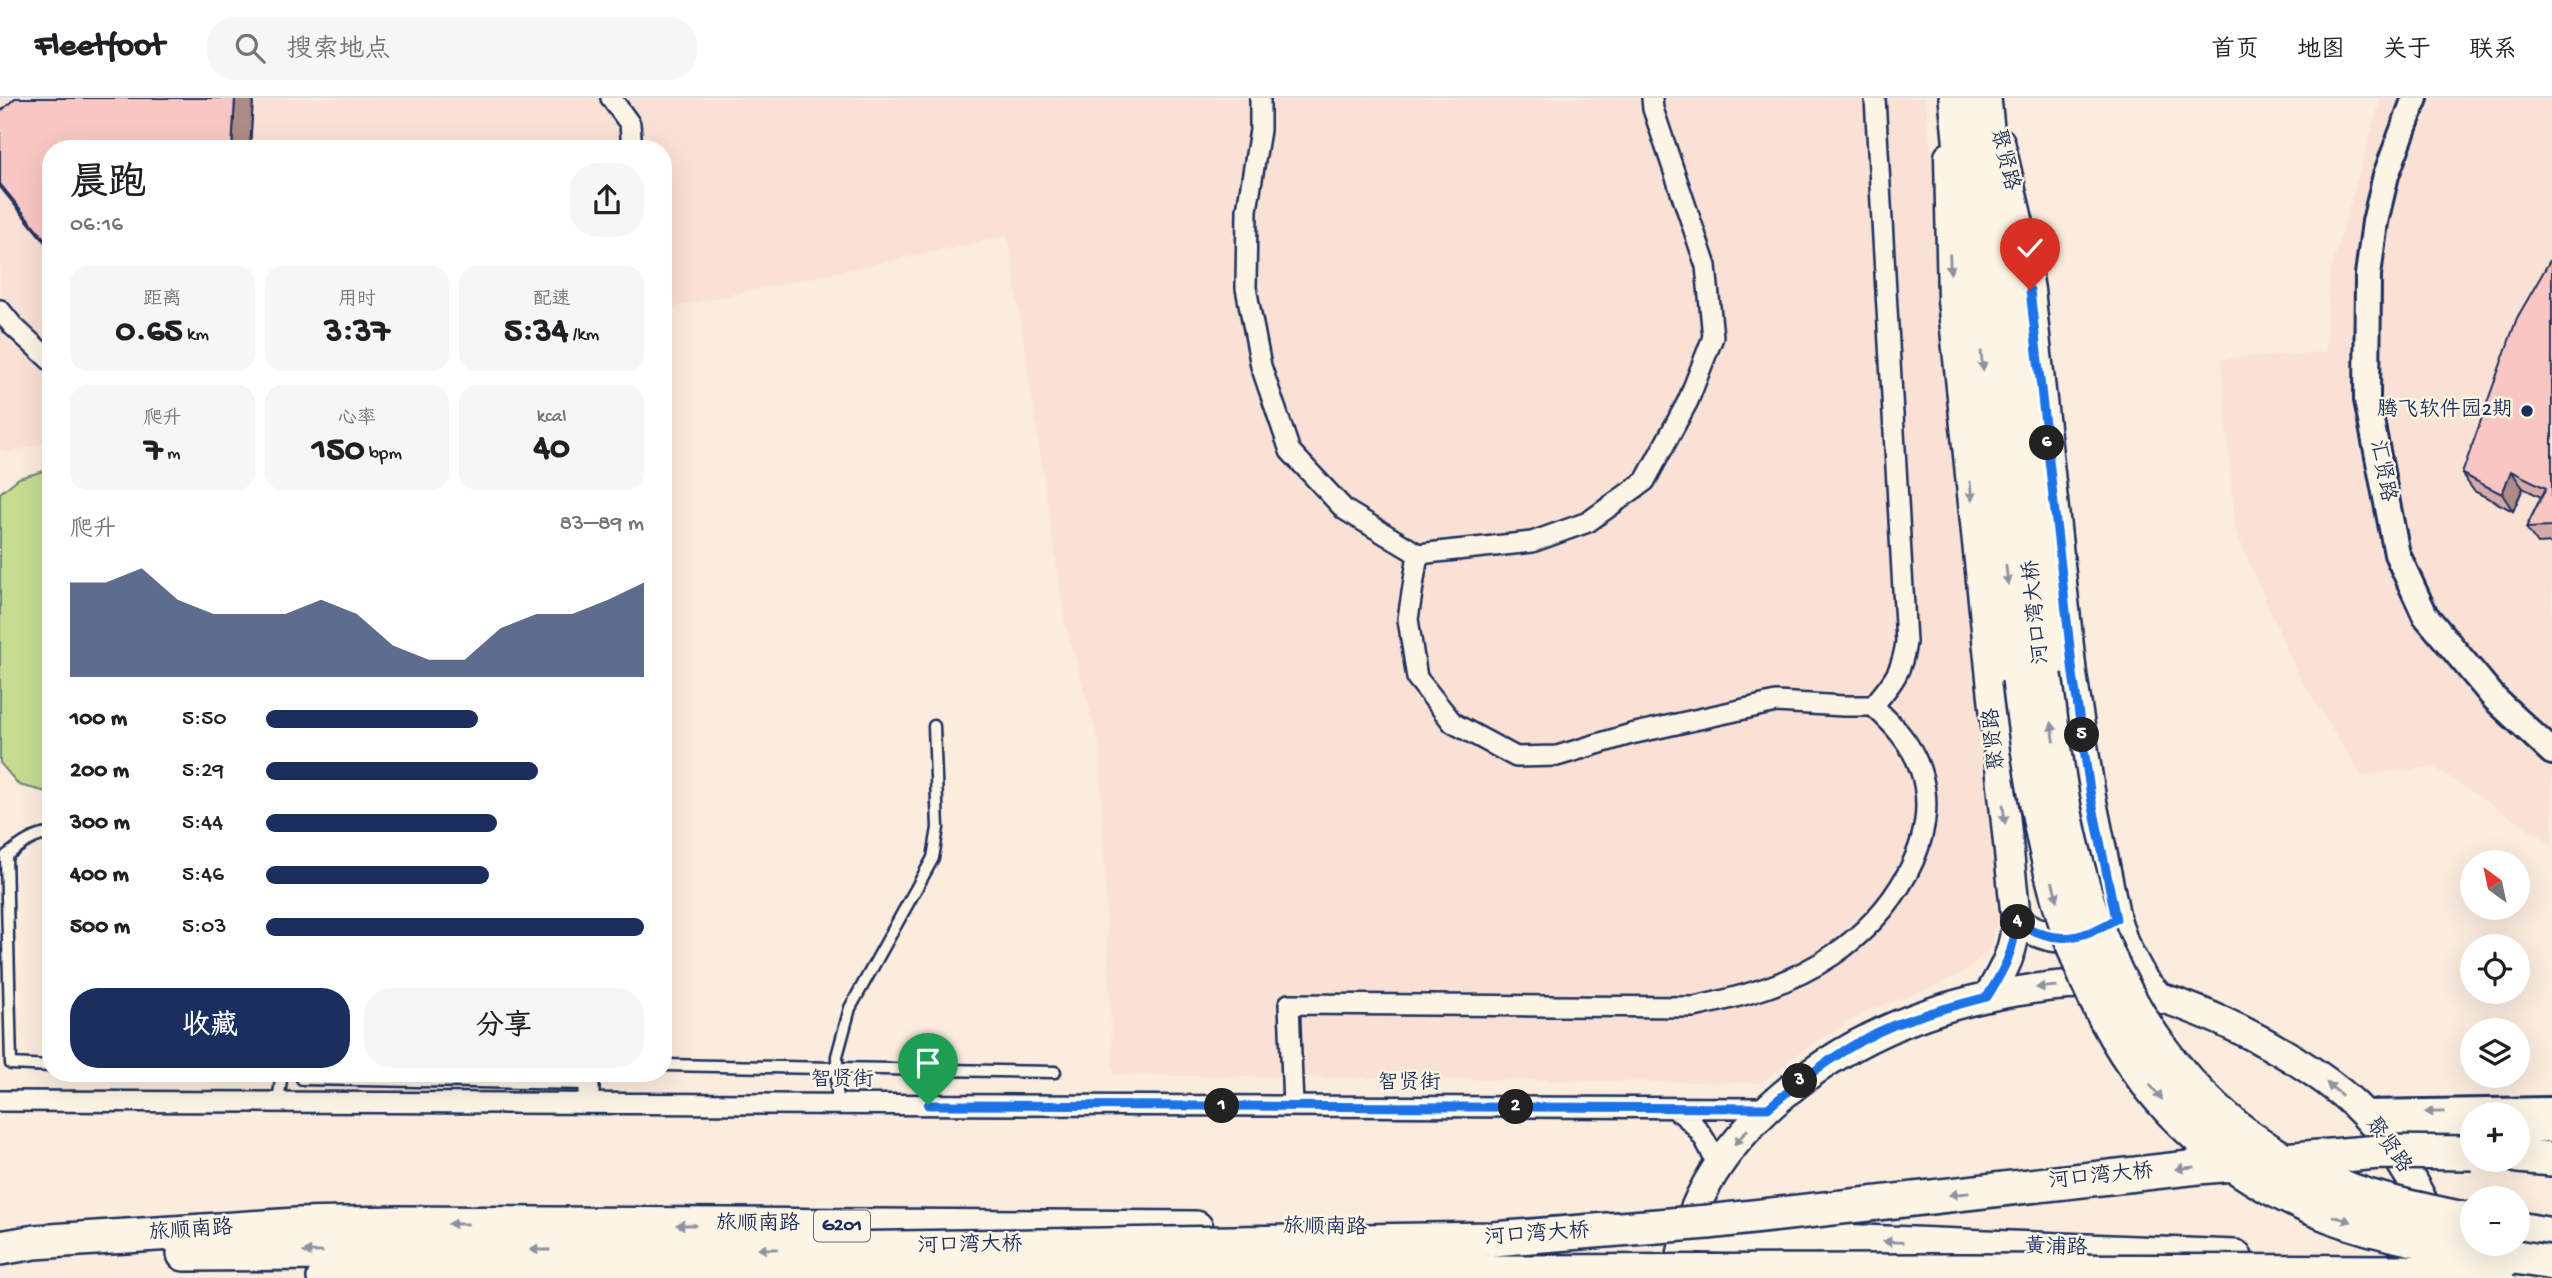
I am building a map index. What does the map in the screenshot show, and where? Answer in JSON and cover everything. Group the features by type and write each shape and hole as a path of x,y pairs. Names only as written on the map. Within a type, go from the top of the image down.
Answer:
{"highway":[{"path":"1954,98 2001,409"},
{"path":"1986,98 2001,409"},
{"name":"河口湾大桥","path":"2001,409 2032,677 2039,821 2056,896 2072,944 2085,979 2115,1034 2143,1077 2169,1107 2235,1165 2274,1189 2332,1216 2410,1237 2552,1263"},
{"name":"河口湾大桥","path":"2032,677 2087,899 2118,981 2161,1052 2214,1109 2246,1136 2285,1161 2320,1179 2364,1195 2460,1218"},
{"name":"河口湾大桥","path":"835,1268 1493,1240 1708,1222 2224,1164 2379,1152 2460,1153"},
{"path":"2530,1157 2552,1159"},
{"name":"旅顺南路","path":"0,1248 35,1242 296,1225 398,1223 1289,1228 1685,1235"},
{"path":"2530,1231 2552,1235"},
{"name":"黄浦路","path":"1685,1235 2452,1272 2552,1270"},
{"path":"0,1256 400,1250 835,1268"},
{"path":"324,1278 835,1268"},
{"name":"河口湾大桥","path":"835,1268 2402,1272 2497,1278"}],"main road":[{"name":"聚贤路","path":"1954,98 1949,214 1952,300 2016,920 2015,942 2007,965 1987,997"},
{"name":"聚贤路","path":"1986,98 2003,155 2030,290 2073,674 2091,797 2116,919 2134,965 2144,981 2161,999"},
{"path":"2016,920 2033,933 2052,938 2074,937 2094,932 2116,919"},
{"name":"聚贤路","path":"1679,1278 1685,1235 1698,1198 1717,1166 1768,1108 1804,1077 1846,1049 1892,1026 1944,1008 2042,987 2097,985 2131,989 2206,1014 2273,1048 2325,1082 2371,1122 2427,1208 2452,1272"}],"street":[{"path":"611,98 630,124 631,140"},
{"path":"1260,98 1261,130 1247,210 1246,288 1261,366 1290,452 1345,510 1419,554 1532,542 1588,522 1645,481 1688,401 1713,337 1706,266 1653,109 1652,98"},
{"path":"1872,706 1896,679 1904,661 1906,642 1875,98"},
{"name":"汇贤路","path":"2415,98 2386,175 2375,222 2368,275 2367,400 2397,554 2425,615 2495,699 2552,752"},
{"path":"0,310 42,353"},
{"path":"1293,1106 1289,1004 1694,1007 1749,995 1793,978 1834,955 1868,926 1895,894 1916,857 1925,824 1926,795 1920,770 1910,747 1893,724 1872,706 1776,702 1631,734 1557,756 1516,757 1453,723 1418,678 1408,619 1419,554"},
{"name":"智贤街","path":"0,1101 278,1102 589,1087 837,1104 1768,1108"},
{"path":"1673,1108 1695,1124 1717,1166"},
{"path":"2371,1122 2552,1110"},
{"path":"2371,1122 2460,1129"},
{"path":"2530,1130 2552,1129"}],"lane":[{"path":"837,1104 837,1056 850,1008 933,858 938,828 934,726"},
{"path":"42,834 18,846 6,856 11,1064 42,1066"},
{"path":"672,1065 1055,1072"},
{"path":"278,1102 281,1082"},
{"path":"410,1082 589,1087"}],"shaded area":[{"path":"0,98 1926,98 1998,919 1989,948 1967,970 1933,987 1865,1012 1810,1045 1761,1083 1113,1075 1099,744 1065,621 1008,236 672,307 672,140 42,140 42,443 7,453 0,450"},
{"path":"2381,98 2552,98 2552,844 2434,767 2361,775 2297,673 2235,529 2221,359 2326,352 2329,277"}],"green space":[{"path":"42,472 42,791 19,785 0,763 0,493 19,478"}],"building":[{"path":"15,98 235,98 233,140 42,140 42,236 0,184 0,112"},
{"name":"腾飞软件园2期","path":"2552,257 2552,527 2526,528 2546,488 2511,471 2502,494 2462,474 2517,318"}],"place":[{"name":"腾飞软件园2期","path":"2527,411"}],"route":[{"path":"928,1105 1768,1108 1804,1077 1846,1049 1892,1026 1987,997 2007,965 2015,942 2016,920 2033,933 2052,938 2074,937 2094,932 2116,919 2091,797 2073,674 2030,290"}]}
